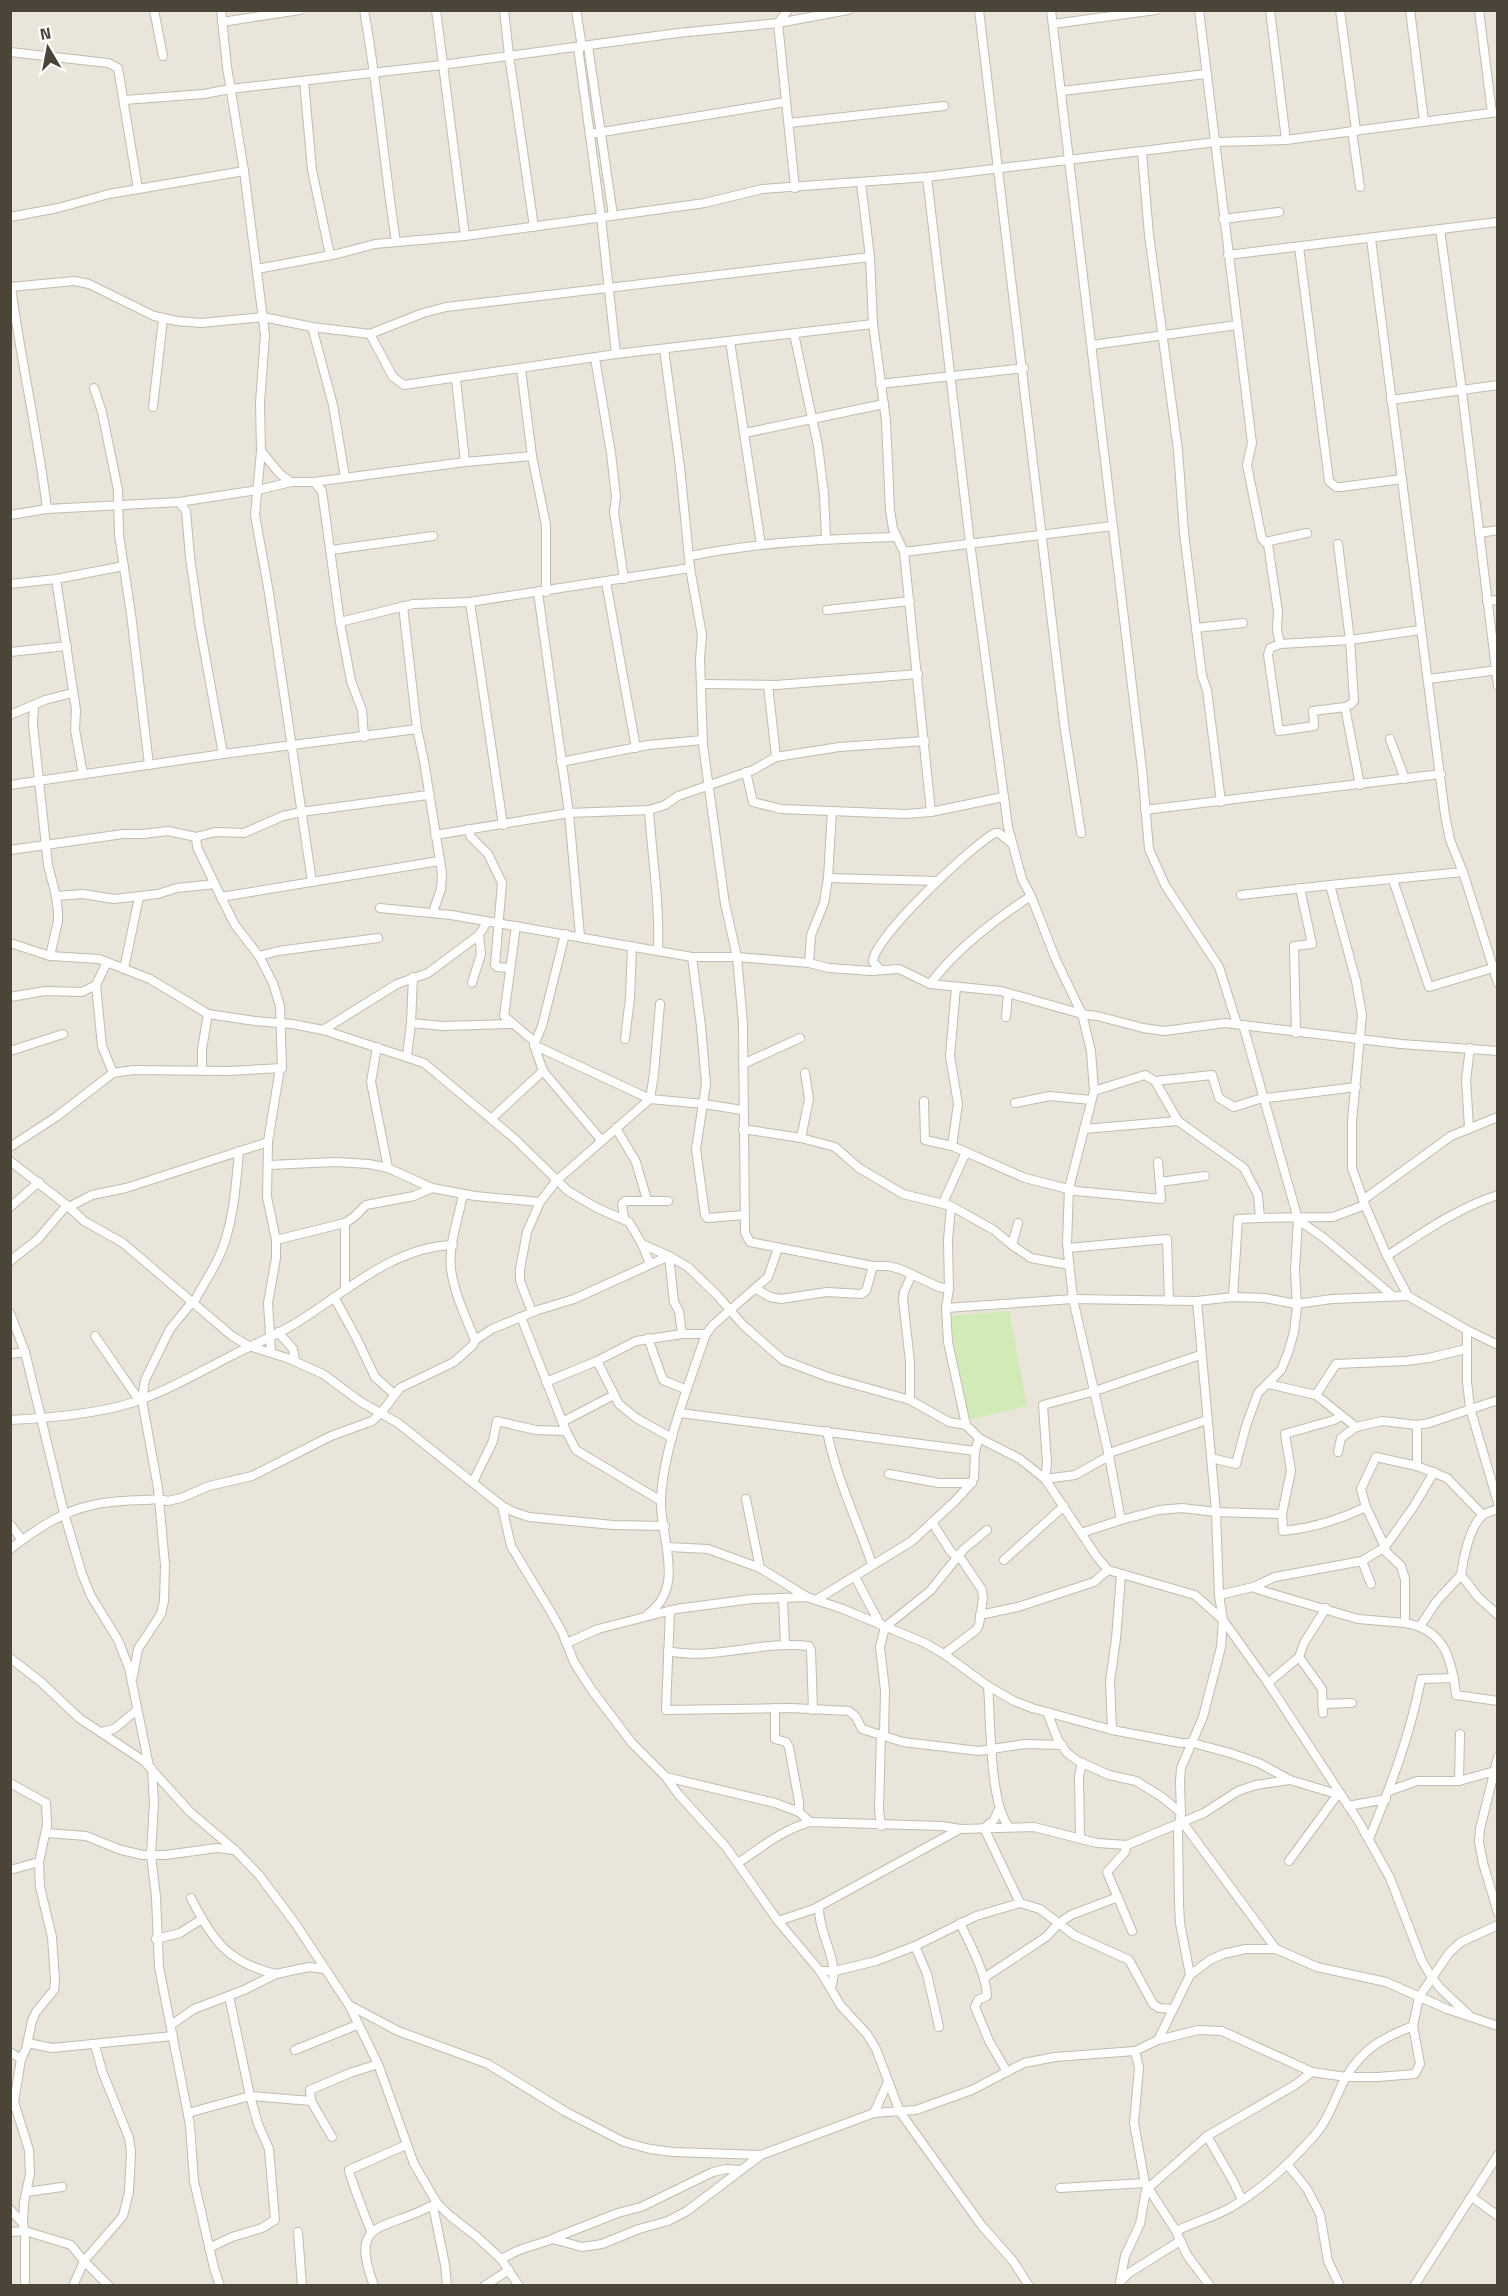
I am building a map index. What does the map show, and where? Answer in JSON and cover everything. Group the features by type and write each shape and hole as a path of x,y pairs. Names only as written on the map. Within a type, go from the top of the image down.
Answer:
{"street":[{"path":"154,10 164,56"},
{"path":"221,10 265,335 260,403 261,451 255,515 269,593 312,882"},
{"path":"222,22 300,10"},
{"path":"364,10 375,73 383,152 396,242"},
{"path":"436,10 465,236"},
{"path":"504,10 534,227"},
{"path":"576,10 600,132 613,215"},
{"path":"788,10 778,23 795,188"},
{"path":"124,100 196,95 230,89 442,65 778,23 848,10"},
{"path":"979,10 1024,368 1065,731 1081,834"},
{"path":"1051,10 1092,345 1147,842 1166,885 1219,967 1264,1099 1298,1221 1294,1332 1288,1353 1281,1370 1258,1393 1236,1464 1210,1458"},
{"path":"1053,24 1156,10"},
{"path":"1199,10 1252,444 1247,465 1262,539 1268,544 1278,612 1280,644"},
{"path":"1270,10 1286,140"},
{"path":"1340,10 1360,187"},
{"path":"1410,10 1424,121"},
{"path":"257,269 375,244 465,236 601,218 705,203 762,189 927,177 1142,153 1215,142 1286,140 1495,113 1479,10"},
{"path":"583,46 590,134 616,354"},
{"path":"10,52 112,63 120,72 138,189"},
{"path":"1062,91 1206,74"},
{"path":"304,81 312,170 330,255"},
{"path":"590,134 786,102"},
{"path":"789,123 944,106"},
{"path":"1142,153 1162,336 1178,450 1184,533 1221,802"},
{"path":"10,217 138,189 244,171"},
{"path":"927,177 970,543 1011,843 1022,879 1056,960 1082,1014 1089,1038 1094,1091 1069,1188 1069,1265 1073,1299 1109,1454 1121,1520"},
{"path":"861,183 870,257 873,324 884,404 890,510 896,537 904,552 931,812"},
{"path":"1223,219 1279,212"},
{"path":"1228,255 1497,222"},
{"path":"1440,229 1497,670 1497,686"},
{"path":"1371,239 1420,630 1450,840 1494,962 1497,983"},
{"path":"1299,247 1329,481 1336,487 1341,487 1401,479"},
{"path":"47,509 11,287 75,281 89,284 163,319 201,322 263,317 312,327 370,334 423,313 446,307 870,257"},
{"path":"153,407 163,319"},
{"path":"370,334 393,378 400,384 409,385 616,354 873,324"},
{"path":"1092,345 1237,325"},
{"path":"312,327 333,405 345,477"},
{"path":"794,334 812,420 824,494 826,539"},
{"path":"730,342 761,545"},
{"path":"664,349 679,457 690,568 702,635 703,740 725,904 737,957 743,1023 742,1129 745,1233 750,1242 873,1266 888,1266 949,1289"},
{"path":"595,358 611,453 616,497 614,512 624,579"},
{"path":"880,384 1024,368"},
{"path":"521,369 532,456 546,525 542,592 569,813 580,936"},
{"path":"456,379 465,462"},
{"path":"1391,400 1497,385"},
{"path":"94,388 105,424 118,490 124,566 149,765"},
{"path":"745,433 884,404"},
{"path":"261,451 280,474 291,482"},
{"path":"10,515 47,509 179,502 258,490 291,482 314,482 465,462 532,456"},
{"path":"322,491 331,479"},
{"path":"314,482 322,491 340,622 351,681 362,710 364,737"},
{"path":"191,500 186,511 198,615 223,754"},
{"path":"179,502 186,511"},
{"path":"119,517 137,504"},
{"path":"904,552 1112,526"},
{"path":"1479,533 1497,530"},
{"path":"1265,542 1306,533"},
{"path":"331,550 434,536"},
{"path":"690,556 761,545 826,539 896,537"},
{"path":"1338,544 1350,640 1354,701 1345,707 1313,711 1314,726 1279,731 1268,655 1270,648 1280,644 1350,640 1420,630"},
{"path":"10,584 56,579 124,566"},
{"path":"340,622 403,606 470,602 690,568"},
{"path":"56,579 76,710 75,730 83,774"},
{"path":"606,582 636,748"},
{"path":"1487,601 1497,600"},
{"path":"470,602 503,825"},
{"path":"827,610 910,602"},
{"path":"403,606 417,729 442,873 441,889 433,912"},
{"path":"1196,628 1243,623"},
{"path":"10,652 67,646"},
{"path":"1428,679 1497,670"},
{"path":"702,684 768,685 918,674"},
{"path":"768,685 776,757"},
{"path":"10,715 72,693"},
{"path":"34,705 33,724 48,865 56,896 58,921 50,956"},
{"path":"1345,707 1360,785"},
{"path":"10,785 417,729"},
{"path":"1390,739 1405,779"},
{"path":"561,762 679,741 703,740"},
{"path":"435,835 569,813 649,810 665,806 678,796 746,772 776,757 838,747 925,741"},
{"path":"746,772 753,802 781,808 904,814 931,812 1003,797"},
{"path":"1145,810 1441,774"},
{"path":"10,850 123,834 168,831 196,837 215,832 250,832 283,816 301,812 428,795"},
{"path":"649,810 653,865 658,895 658,951"},
{"path":"809,963 811,935 824,903 828,878 832,811"},
{"path":"468,830 471,837 488,854 502,883 495,965 510,968"},
{"path":"881,970 873,962 876,951 889,931 906,916 937,881 995,833 999,833 1011,843"},
{"path":"196,837 197,847 221,897 235,924 259,956 273,982 278,998 282,1068 280,1068 278,1077 268,1142 267,1197 276,1240 276,1258 268,1303 274,1334 271,1353"},
{"path":"221,897 439,861"},
{"path":"1241,895 1462,872"},
{"path":"828,878 937,881"},
{"path":"1393,880 1429,987 1494,962"},
{"path":"56,896 83,894 110,900 215,884"},
{"path":"1330,885 1360,999 1361,1038 1352,1120 1352,1168 1387,1256 1408,1296"},
{"path":"1296,1033 1294,946 1312,944 1300,888"},
{"path":"930,984 976,936 1031,896"},
{"path":"124,969 139,897"},
{"path":"380,908 433,912 692,957 737,957 809,963 829,968 898,969 930,984 1008,993 1143,1028 1164,1030 1212,1024 1240,1025 1401,1044 1497,1051"},
{"path":"323,1030 386,990 413,977 428,973 479,935 487,922"},
{"path":"516,926 504,1012 506,1019 534,1043 650,1099 742,1110"},
{"path":"565,934 542,1026 534,1043 543,1071 602,1141"},
{"path":"472,983 481,954 479,935"},
{"path":"259,956 279,951 378,938"},
{"path":"10,943 50,956 90,957 107,962 150,980 208,1014 323,1030 424,1063 515,1139 556,1181 597,1208 624,1219 632,1226 650,1264"},
{"path":"625,1039 630,998 632,946"},
{"path":"692,957 706,1084 696,1149 705,1217 744,1215"},
{"path":"107,962 96,985 102,1046 113,1073"},
{"path":"407,1056 413,977"},
{"path":"10,997 45,991 82,992 96,985"},
{"path":"952,1146 958,1104 950,1056 956,987"},
{"path":"1006,1017 1008,993"},
{"path":"532,1312 520,1281 526,1232 540,1202 556,1181 650,1099 660,1004"},
{"path":"202,1071 202,1049 208,1014"},
{"path":"411,1023 451,1026 512,1024"},
{"path":"10,1051 63,1034"},
{"path":"743,1064 800,1038"},
{"path":"376,1047 371,1082 388,1168"},
{"path":"1468,1127 1466,1080 1470,1048"},
{"path":"10,1147 56,1117 113,1073 133,1070 202,1071 282,1068"},
{"path":"490,1119 543,1071"},
{"path":"801,1138 809,1099 805,1073"},
{"path":"1094,1091 1145,1075 1155,1082 1178,1121 1244,1168 1258,1196 1260,1218"},
{"path":"1155,1082 1212,1076 1219,1098 1234,1107 1264,1099 1356,1087"},
{"path":"1015,1103 1050,1096 1091,1100"},
{"path":"924,1101 925,1140 952,1146 1025,1178 1076,1191 1161,1199 1158,1162"},
{"path":"1233,1297 1238,1219 1298,1221 1333,1217 1364,1202 1435,1146 1468,1127 1497,1116"},
{"path":"1084,1130 1178,1121"},
{"path":"616,1128 636,1162 647,1200"},
{"path":"742,1129 801,1138 835,1147 859,1168 903,1194 947,1205 994,1230 1031,1258 1069,1265"},
{"path":"10,1261 38,1239 68,1206 92,1195 135,1185 268,1142"},
{"path":"140,1400 145,1380 170,1329 193,1301 218,1260 226,1237 237,1183 239,1151"},
{"path":"966,1152 947,1205 949,1289 946,1308 948,1342 966,1425 979,1438 1020,1460 1045,1479 1108,1570 1195,1595 1223,1620 1268,1683 1368,1839 1390,1878 1422,1961 1431,1976 1440,1988 1470,2016"},
{"path":"10,1161 39,1182 84,1221 123,1243 232,1336 249,1346 295,1361 323,1374 361,1402 398,1423 502,1506 529,1517 613,1525 665,1526"},
{"path":"269,1165 346,1162 369,1164 388,1168 432,1188 464,1194 540,1202"},
{"path":"1160,1182 1205,1176"},
{"path":"10,1207 39,1182"},
{"path":"276,1240 345,1223 354,1218 366,1205 414,1196 432,1188"},
{"path":"464,1194 453,1245 451,1268 475,1340"},
{"path":"1387,1256 1450,1215 1497,1195"},
{"path":"624,1219 623,1202 647,1200 668,1202"},
{"path":"1298,1221 1324,1238 1393,1296"},
{"path":"345,1223 345,1289"},
{"path":"1012,1245 1018,1223"},
{"path":"1068,1248 1167,1239 1169,1301"},
{"path":"642,1244 688,1267 742,1325 783,1360 828,1377 910,1400 949,1422 966,1425"},
{"path":"10,1420 41,1419 82,1413 140,1400 294,1325 369,1274 417,1251 434,1246 453,1245"},
{"path":"644,1617 655,1609 668,1585 668,1547 661,1501 672,1438 706,1334 729,1310 768,1277 778,1248"},
{"path":"10,1549 65,1515 101,1503 159,1499 168,1501 208,1486 252,1476 331,1436 372,1421 381,1413 394,1394 406,1384 454,1362 473,1345 475,1340 492,1329 532,1312 574,1299 669,1256"},
{"path":"669,1256 674,1302 679,1311 682,1334"},
{"path":"756,1289 770,1297 781,1299 827,1292 861,1294 866,1291 873,1266"},
{"path":"910,1400 910,1362 903,1299 912,1274"},
{"path":"946,1308 1073,1299 1197,1301 1233,1297 1265,1298 1296,1304 1408,1296 1497,1345"},
{"path":"334,1297 375,1377 394,1394"},
{"path":"1190,1975 1180,1923 1181,1768 1203,1718 1217,1670 1223,1620 1219,1595 1216,1512 1197,1301"},
{"path":"10,1313 25,1352 82,1574 91,1596 118,1640 132,1681 148,1754 154,1802 151,1855 161,1982 188,2113 194,2181 220,2286"},
{"path":"521,1317 573,1446 580,1454 661,1501"},
{"path":"1467,1330 1470,1408 1497,1503"},
{"path":"274,1334 292,1349 295,1361"},
{"path":"546,1382 636,1341 682,1334 706,1334"},
{"path":"95,1336 140,1400 159,1499 165,1565 163,1607 161,1614 138,1649 132,1681"},
{"path":"648,1338 663,1380 687,1390"},
{"path":"1316,1395 1336,1364 1406,1361 1466,1349"},
{"path":"10,1354 25,1352"},
{"path":"1045,1479 1047,1463 1043,1405 1095,1391 1200,1354"},
{"path":"597,1360 619,1404 636,1418 672,1438"},
{"path":"1268,1384 1316,1395 1356,1427"},
{"path":"562,1422 614,1395"},
{"path":"1338,1452 1341,1438 1356,1427 1382,1421 1417,1425 1430,1423 1497,1400"},
{"path":"680,1413 975,1451"},
{"path":"1341,1416 1285,1434 1291,1472 1282,1514 1283,1531 1340,1520 1366,1507"},
{"path":"1045,1479 1075,1475 1109,1454 1207,1420"},
{"path":"473,1482 493,1441 496,1421 536,1430 566,1431"},
{"path":"1416,1466 1417,1425"},
{"path":"827,1431 839,1478 858,1522 872,1564"},
{"path":"567,1643 598,1629 670,1610 736,1600 812,1599 855,1577 872,1564 912,1541 932,1522 972,1482 976,1471 975,1451 979,1438"},
{"path":"1405,1623 1405,1579 1401,1566 1384,1548 1366,1507 1361,1489 1376,1457 1416,1466 1447,1478 1483,1515"},
{"path":"1219,1595 1253,1587 1275,1577 1362,1561 1384,1548 1414,1506 1434,1472"},
{"path":"889,1474 939,1483 972,1482"},
{"path":"746,1499 760,1568"},
{"path":"502,1506 511,1546 551,1612 574,1662 591,1689 632,1743 726,1846 778,1921 820,1971 841,2006 872,2041 900,2112 982,2226 1012,2261 1029,2286"},
{"path":"1004,1560 1064,1506"},
{"path":"1081,1533 1159,1510 1182,1508 1216,1512 1282,1514"},
{"path":"1421,1625 1436,1602 1461,1575 1467,1544 1483,1515 1497,1509"},
{"path":"932,1522 951,1552 964,1563 982,1590 983,1598 976,1630 944,1654"},
{"path":"10,1524 22,1540"},
{"path":"882,1626 930,1592 957,1558 987,1530"},
{"path":"668,1547 708,1549 760,1568 812,1599 925,1643 1014,1701 1112,1730 1139,1733 1167,1741 1193,1743 1259,1763 1290,1780 1339,1794"},
{"path":"1362,1561 1371,1584"},
{"path":"980,1615 1018,1607 1094,1582 1108,1570"},
{"path":"1112,1730 1110,1681 1121,1575"},
{"path":"1461,1575 1478,1597 1497,1615"},
{"path":"855,1577 882,1626 880,1647 885,1690 879,1810 881,1826"},
{"path":"1253,1587 1358,1618 1421,1625 1434,1634 1445,1650 1454,1678 1456,1695 1497,1701"},
{"path":"783,1599 785,1644"},
{"path":"1268,1683 1299,1657 1304,1643 1326,1608"},
{"path":"670,1610 666,1710 775,1708 849,1711 856,1717 862,1729 903,1742 955,1749 992,1750 1025,1744 1062,1745"},
{"path":"668,1651 709,1654 785,1644 811,1648 813,1710"},
{"path":"1299,1657 1322,1689 1323,1713"},
{"path":"10,1658 41,1682 79,1718 151,1768 190,1812 235,1850 280,1902 349,2006 378,2064 406,2145 435,2204 447,2286"},
{"path":"1368,1839 1407,1740 1421,1679 1454,1678"},
{"path":"988,1686 999,1809 1008,1826"},
{"path":"1322,1704 1352,1703"},
{"path":"775,1708 775,1739 786,1742 789,1747 799,1812"},
{"path":"101,1732 114,1729 137,1710"},
{"path":"1047,1712 1067,1753 1082,1763 1126,1780 1136,1781 1162,1797 1181,1814"},
{"path":"1459,1781 1460,1734"},
{"path":"1497,1760 1480,1829 1479,1842 1497,1913"},
{"path":"1080,1837 1079,1776 1082,1763"},
{"path":"1348,1806 1387,1795 1417,1781 1459,1781 1495,1771"},
{"path":"666,1778 775,1803 799,1812 810,1822"},
{"path":"738,1863 775,1837 796,1826 810,1822 960,1828 1034,1827 1080,1837 1096,1843 1128,1845 1204,1813 1238,1791 1256,1785 1290,1780"},
{"path":"10,1782 46,1803 46,1833 39,1862 42,1895 52,1937 55,1980 54,1990 36,2012 32,2021 28,2043 21,2059 15,2102 28,2150 30,2174 24,2202 25,2286"},
{"path":"1289,1861 1339,1794"},
{"path":"984,1828 994,1820 999,1809"},
{"path":"1181,1824 1276,1949"},
{"path":"778,1921 819,1907 820,1904 960,1828"},
{"path":"984,1828 1020,1903"},
{"path":"46,1833 86,1836 130,1852 151,1855 217,1848 235,1850"},
{"path":"1128,1845 1125,1852 1107,1872 1132,1931"},
{"path":"10,1870 39,1862"},
{"path":"984,1978 1046,1937 1059,1923 1071,1915 1118,1897"},
{"path":"191,1898 202,1919 225,1951 232,1957 259,1970 276,1974"},
{"path":"820,1971 835,1971 876,1960 915,1946 976,1916 1020,1903 1040,1909 1086,1941 1129,1960 1153,2004 1159,2008 1173,2009"},
{"path":"819,1907 821,1929 835,1971 831,1988"},
{"path":"156,1940 180,1933 202,1919"},
{"path":"960,1923 984,1978 987,1996 978,2000 975,2007 993,2049 1007,2072"},
{"path":"553,2239 582,2247 594,2246 668,2221 687,2211 761,2155 874,2113 916,2110 972,2090 1024,2063 1055,2057 1136,2051 1158,2040 1198,2030 1222,2031 1312,2072 1346,2077 1415,2074 1420,2064 1413,2026 1419,1997 1431,1976 1454,1947 1497,1925"},
{"path":"915,1946 927,1974 939,2027"},
{"path":"1158,2040 1190,1975 1210,1960 1246,1948 1276,1949 1317,1967 1386,1982 1497,2026"},
{"path":"309,1967 315,1953"},
{"path":"171,2025 194,2009 258,1984 276,1974 309,1967 326,1969"},
{"path":"258,1984 259,1970"},
{"path":"209,2248 232,2237 262,2228 275,2220 269,2149 258,2124 250,2096 229,1996"},
{"path":"349,2006 398,2031 488,2064 566,2112 624,2142 673,2152 761,2155"},
{"path":"295,2050 357,2025"},
{"path":"1176,2231 1229,2208 1287,2164 1322,2126 1346,2077 1371,2047 1380,2040 1413,2026"},
{"path":"28,2043 51,2048 173,2036"},
{"path":"73,2286 84,2261 119,2224 126,2209 129,2193 131,2152 129,2138 102,2071 95,2044"},
{"path":"1136,2051 1139,2068 1134,2123 1146,2185 1176,2231 1198,2272 1210,2286"},
{"path":"10,2052 21,2059"},
{"path":"332,2137 311,2101 309,2092 312,2088 378,2064"},
{"path":"1060,2188 1146,2185 1207,2136 1295,2085 1312,2072"},
{"path":"874,2113 888,2082"},
{"path":"188,2113 250,2096 311,2101"},
{"path":"1207,2136 1242,2200"},
{"path":"371,2230 349,2171 406,2145"},
{"path":"1414,2286 1497,2155"},
{"path":"1287,2164 1307,2188 1320,2214 1328,2261 1340,2286"},
{"path":"501,2259 618,2213 641,2207 663,2194 712,2172 726,2169 741,2170"},
{"path":"1118,2284 1125,2256 1140,2224 1146,2185"},
{"path":"27,2192 62,2187"},
{"path":"1472,2197 1497,2216"},
{"path":"374,2286 364,2252 365,2241 371,2230 435,2204"},
{"path":"435,2204 501,2259 519,2286"},
{"path":"10,2209 24,2228 71,2245 109,2286"},
{"path":"10,2232 24,2228"},
{"path":"298,2232 302,2286"},
{"path":"1118,2284 1129,2273 1180,2241"},
{"path":"484,2286 509,2270"}],"shaded area":[{"path":"11,11 1497,11 1497,2285 11,2285"}],"green space":[{"path":"1009,1311 1027,1406 969,1420 949,1316"}]}
